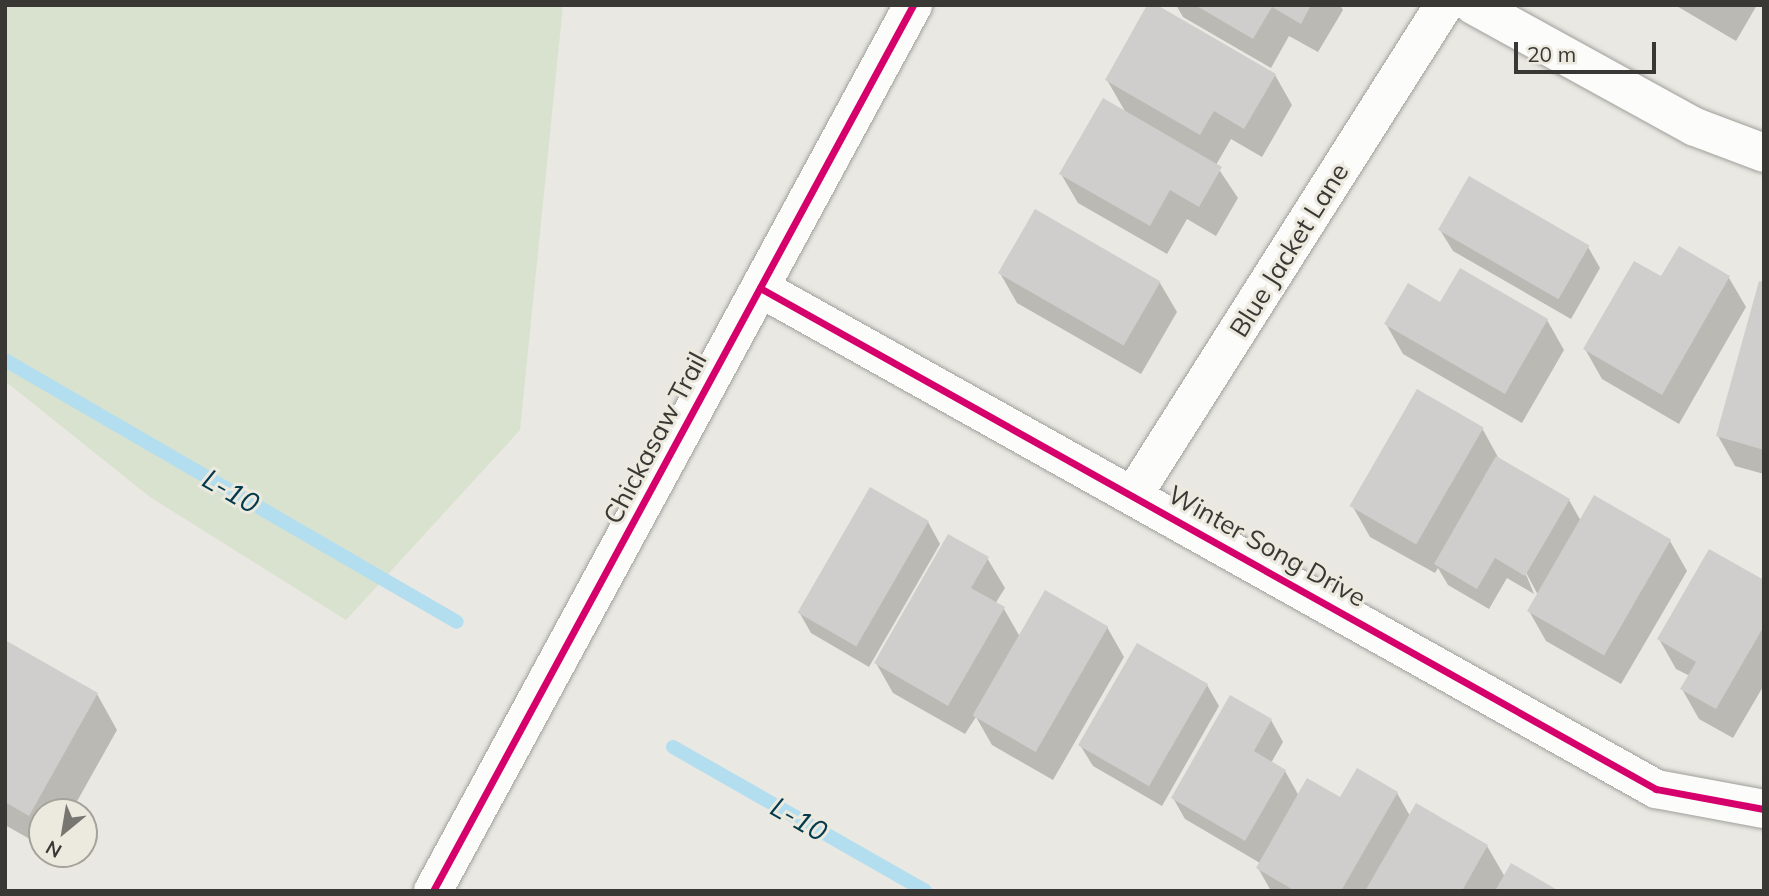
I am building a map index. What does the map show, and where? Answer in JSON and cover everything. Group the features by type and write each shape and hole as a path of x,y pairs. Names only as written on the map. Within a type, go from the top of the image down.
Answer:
{"street":[{"name":"Chickasaw Trail","path":"433,891 913,5"},
{"name":"Blue Jacket Lane","path":"1134,494 1444,5"},
{"path":"1473,5 1695,127 1764,153"},
{"name":"Winter Song Drive","path":"760,288 1134,494 1656,789 1764,809"}],"green space":[{"path":"5,5 563,5 520,430 346,620 150,497 5,381"}],"building":[{"path":"1147,5 1157,5 1276,74 1244,129 1214,111 1200,135 1105,80"},
{"path":"1195,5 1311,5 1301,24 1272,7 1253,39"},
{"path":"1103,98 1222,167 1199,207 1170,190 1150,226 1059,174"},
{"path":"1469,176 1589,246 1558,299 1438,230"},
{"path":"1035,209 1161,282 1124,346 998,273"},
{"path":"1679,246 1730,276 1662,395 1583,349 1634,261 1661,276"},
{"path":"1460,268 1548,319 1505,394 1384,324 1408,283 1440,302"},
{"path":"1759,281 1764,282 1764,450 1716,436"},
{"path":"1417,389 1484,428 1416,544 1350,506"},
{"path":"1496,456 1570,499 1525,576 1495,558 1477,589 1434,564"},
{"path":"870,487 929,521 856,647 798,613"},
{"path":"1594,495 1671,540 1604,656 1527,611"},
{"path":"948,534 989,557 971,588 1005,607 948,706 874,663"},
{"path":"1709,549 1764,580 1764,626 1716,709 1680,689 1696,662 1657,639"},
{"path":"1045,590 1108,626 1036,752 972,716"},
{"path":"5,640 98,693 39,798 28,798 28,815 5,802"},
{"path":"1137,643 1208,684 1149,786 1078,745"},
{"path":"1230,695 1272,719 1254,751 1286,770 1245,841 1171,798"},
{"path":"1357,768 1398,792 1341,891 1295,891 1256,868 1307,778 1340,797"},
{"path":"1416,803 1488,845 1462,891 1365,891"},
{"path":"1511,863 1559,891 1495,891"}],"waterway":[{"name":"L-10","path":"5,360 457,622"},
{"name":"L-10","path":"673,747 925,891"}],"cycle path":[{"path":"433,891 913,5"},
{"path":"760,288 1656,789 1764,809"}]}
